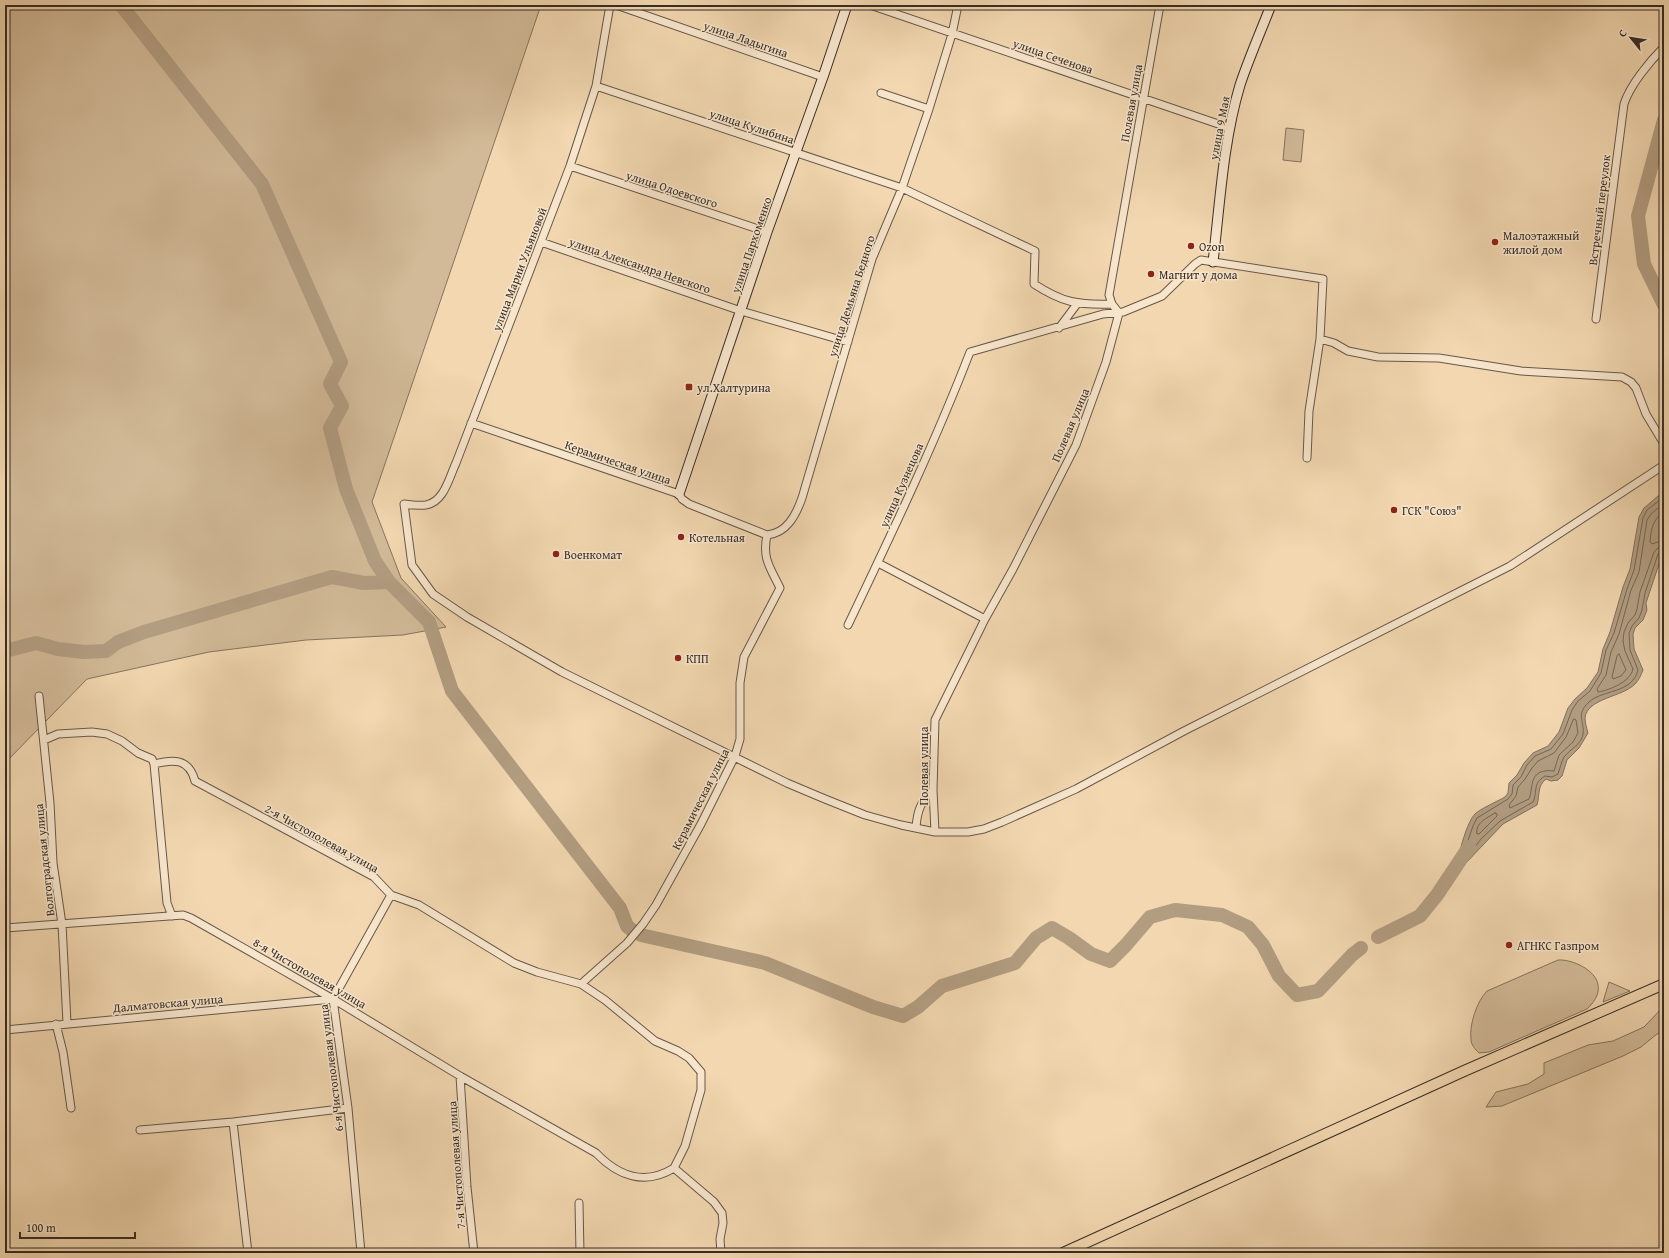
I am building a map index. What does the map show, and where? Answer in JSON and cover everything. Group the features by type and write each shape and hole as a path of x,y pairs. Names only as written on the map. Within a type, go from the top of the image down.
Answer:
{"main road":[{"path":"1063,1253 1458,1074 1664,984"}],"street":[{"name":"улица Марии Ульяновой","path":"610,5 596,86 570,166 456,463 439,499 425,505 404,504 412,564 433,594 467,618 562,672 735,756"},
{"name":"улица Ладыгина","path":"616,5 824,77"},
{"name":"улица Пархоменко","path":"679,494 767,232 824,77 847,5"},
{"name":"улица Сеченова","path":"870,5 1230,128"},
{"name":"улица Демьяна Бедного","path":"767,535 781,531 792,520 798,510 872,259 902,188 929,109 952,34 958,5"},
{"name":"Полевая улица","path":"1112,304 1110,295 1160,5"},
{"name":"улица 9 Мая","path":"1214,262 1223,169 1230,128 1240,84 1271,5"},
{"name":"Встречный переулок","path":"1596,319 1624,104 1627,96 1649,64 1664,47"},
{"name":"улица Кулибина","path":"596,86 902,188 1035,251 1034,284 1051,295 1077,304"},
{"path":"881,93 929,109"},
{"name":"улица Одоевского","path":"570,166 767,232"},
{"name":"улица Александра Невского","path":"541,242 741,311 848,342"},
{"path":"1059,328 1103,314 1119,313 1162,296 1201,260 1323,279 1320,340 1310,411 1307,458"},
{"path":"1059,328 1077,304 1112,304 1119,313"},
{"name":"Полевая улица","path":"935,832 933,790 935,720 985,619 1013,569 1076,445 1106,362 1119,313"},
{"name":"улица Кузнецова","path":"848,625 878,563 948,408 970,352 1059,328"},
{"path":"1320,340 1348,350 1378,357 1439,358 1521,371 1622,377 1631,382 1636,388 1646,414 1664,444"},
{"name":"Керамическая улица","path":"472,423 679,494 682,499 689,504 767,535 764,547 765,558 780,588 744,657 740,682 740,739 735,756 701,824 656,905 643,924 627,943 581,984"},
{"path":"735,756 787,783 865,815 935,832 968,832 984,829 1076,789 1191,728 1510,566 1664,465"},
{"path":"878,563 985,619"},
{"name":"Волгоградская улица","path":"40,696 53,863 62,924 67,1023"},
{"path":"44,740 58,734 92,732 107,734 122,741 138,753 152,759 154,764 167,903 172,916"},
{"name":"2-я Чистополевая улица","path":"154,764 170,760 180,762 192,772 194,781 374,877 391,895 420,905 514,963 537,972 581,984 605,1000 655,1041 678,1051 689,1058 700,1072 701,1090 684,1146 674,1168"},
{"path":"916,828 918,812 924,799 933,790"},
{"name":"6-я Чистополевая улица","path":"361,1253 348,1108 334,999 391,895"},
{"name":"8-я Чистополевая улица","path":"5,928 184,915 334,999 460,1076 596,1153 614,1169 628,1176 652,1176 664,1174 674,1168"},
{"name":"Далматовская улица","path":"5,1030 334,999"},
{"path":"56,1024 63,1052 71,1108"},
{"name":"7-я Чистополевая улица","path":"460,1076 467,1187 474,1253"},
{"path":"140,1130 233,1122 348,1108"},
{"path":"233,1122 248,1253"},
{"path":"674,1168 714,1202 722,1213 723,1223 720,1239 721,1253"},
{"path":"579,1203 580,1253"}],"shaded area":[{"path":"5,5 541,5 372,502 401,578 446,627 403,635 306,640 209,652 87,679 5,763"},
{"path":"1286,128 1304,130 1301,162 1283,160"},
{"path":"1558,960 1570,961 1582,966 1593,975 1598,985 1598,992 1592,1004 1587,1009 1489,1052 1479,1053 1471,1041 1471,1027 1477,1007 1483,995 1487,991"},
{"path":"1609,982 1630,991 1603,1002"},
{"path":"1664,1006 1664,1033 1657,1034 1641,1047 1623,1056 1502,1106 1486,1107 1496,1092 1528,1084 1544,1074 1544,1063 1588,1045 1613,1041 1644,1027"}],"water":[{"path":"1664,491 1664,549 1646,603 1647,610 1643,620 1635,628 1633,634 1634,649 1643,670 1638,681 1622,692 1592,706 1587,711 1585,718 1588,733 1579,748 1567,760 1562,776 1558,780 1551,781 1546,779 1541,785 1537,805 1503,824 1464,865 1459,864 1461,846 1472,818 1481,810 1505,797 1508,793 1509,783 1517,775 1524,763 1533,753 1548,746 1559,732 1568,708 1587,688 1598,672 1603,649 1630,569 1639,517 1644,508"}],"waterway":[{"path":"121,5 262,184 341,362 330,384 342,406 330,428 346,489 375,561 389,582 429,622 452,691 620,908 627,926 633,931"},
{"path":"1664,120 1638,216 1644,264 1664,305"},
{"path":"5,651 36,643 58,649 84,652 106,651 118,642 144,632 332,577 364,583 389,582"},
{"path":"1378,937 1420,916 1437,895 1469,847"},
{"path":"641,935 765,963 873,1007 903,1016 918,1007 942,986 1015,963 1036,938 1052,928 1091,954 1110,961 1150,917 1175,910 1222,915 1248,927 1263,945 1279,976 1297,995 1318,991 1352,955 1361,948"}],"place":[{"name":"Малоэтажный жилой дом","path":"1495,242"},
{"name":"Ozon","path":"1191,246"},
{"name":"Магнит у дома","path":"1151,274"},
{"name":"ул.Халтурина","path":"689,387"},
{"name":"ГСК \"Союз\"","path":"1394,510"},
{"name":"Котельная","path":"681,537"},
{"name":"Военкомат","path":"556,554"},
{"name":"КПП","path":"678,658"},
{"name":"АГНКС Газпром","path":"1509,945"}]}
